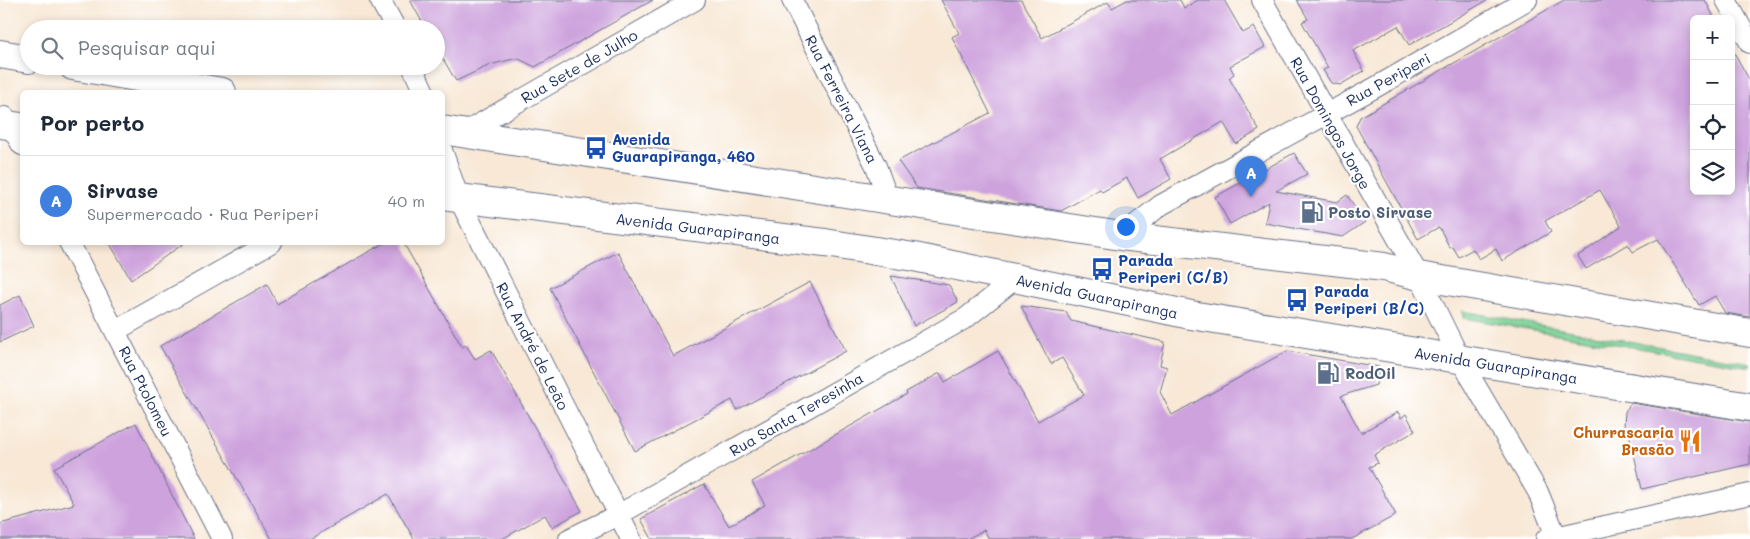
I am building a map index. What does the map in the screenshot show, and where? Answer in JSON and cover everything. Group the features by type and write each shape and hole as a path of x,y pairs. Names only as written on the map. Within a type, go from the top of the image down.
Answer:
{"main road":[{"path":"0,54 20,57"},
{"path":"125,75 211,90"},
{"path":"453,132 1121,236 1384,267 1418,276 1750,333"},
{"name":"Avenida Guarapiranga","path":"451,198 824,243 914,258 1191,315 1750,407"}],"street":[{"path":"380,0 391,20"},
{"name":"Rua Sete de Julho","path":"453,132 695,0"},
{"name":"Rua Ferreira Viana","path":"792,0 876,166 888,199"},
{"name":"Rua Domingos Jorge","path":"1262,0 1418,276 1460,359 1538,492 1551,538"},
{"name":"Rua Periperi","path":"1121,236 1161,206 1376,87 1527,0"},
{"path":"1726,0 1750,43"},
{"path":"416,75 423,90"},
{"name":"Rua André de Leão","path":"445,166 451,198 631,539"},
{"name":"Rua Ptolomeu","path":"72,245 222,539"},
{"path":"115,331 267,245"},
{"name":"Rua Santa Teresinha","path":"569,539 618,515 966,318 1015,279"},
{"path":"1551,538 1750,494"}],"green space":[{"path":"1462,311 1750,363 1750,367 1463,318"}],"building":[{"path":"410,0 653,0 535,67 517,58 490,65 456,81 445,62 445,20 421,20"},
{"path":"941,0 1021,0 1042,38 1108,2 1112,8 1127,0 1180,0 1184,8 1198,0 1224,0 1243,33 1254,27 1265,47 1230,66 1234,74 1229,78 1259,130 1236,144 1223,122 1160,159 1171,179 1138,198 1127,178 1102,192 1100,189 1061,211 917,188 898,161 990,113 952,37 959,33"},
{"path":"1297,0 1488,0 1409,45 1398,26 1353,51 1364,71 1340,85 1331,83 1323,70 1328,68 1302,22 1308,19"},
{"path":"1564,0 1705,0 1713,15 1690,15 1690,195 1735,195 1735,54 1750,81 1750,317 1725,313 1715,296 1699,305 1658,239 1633,252 1628,244 1586,269 1578,256 1621,226 1600,190 1545,221 1551,232 1502,261 1496,249 1479,259 1473,249 1459,257 1453,247 1450,248 1439,227 1418,239 1356,126 1360,117"},
{"path":"1294,153 1307,174 1276,191 1337,202 1347,195 1365,222 1343,237 1265,223 1269,202 1230,224 1215,197"},
{"path":"111,245 182,245 131,280"},
{"path":"381,245 405,245 462,347 466,345 475,359 491,350 582,511 552,527 545,515 502,539 414,539 388,494 310,539 272,539 160,346 267,284 277,304"},
{"path":"618,252 673,356 810,282 846,351 737,410 732,400 635,451 550,288"},
{"path":"891,276 949,285 958,302 914,326"},
{"path":"20,295 34,326 0,342 0,305"},
{"path":"1021,306 1066,312 1071,321 1165,342 1160,365 1167,367 1160,392 1172,415 1287,351 1379,367 1376,385 1341,396 1361,433 1398,412 1401,418 1406,414 1415,431 1374,455 1378,463 1369,467 1396,515 1352,539 989,539 984,530 967,539 652,539 641,519 704,484 729,526 765,505 752,482 907,394 906,392 940,373 945,382 998,351 1038,421 1084,395 1062,358 1051,364"},
{"name":"Churrascaria Brasão","path":"1631,403 1750,422 1750,464 1642,489 1630,437 1624,427 1625,412"},
{"path":"136,423 194,539 0,539 0,524 74,504 54,468"}],"place":[{"name":"Avenida Guarapiranga, 460","path":"596,148"},
{"name":"Sirvase","path":"1251,197"},
{"name":"Posto Sirvase","path":"1312,212"},
{"name":"Parada Periperi (C/B)","path":"1102,269"},
{"name":"Parada Periperi (B/C)","path":"1297,300"},
{"name":"RodOil","path":"1328,373"},
{"name":"Churrascaria Brasão","path":"1690,441"}]}
